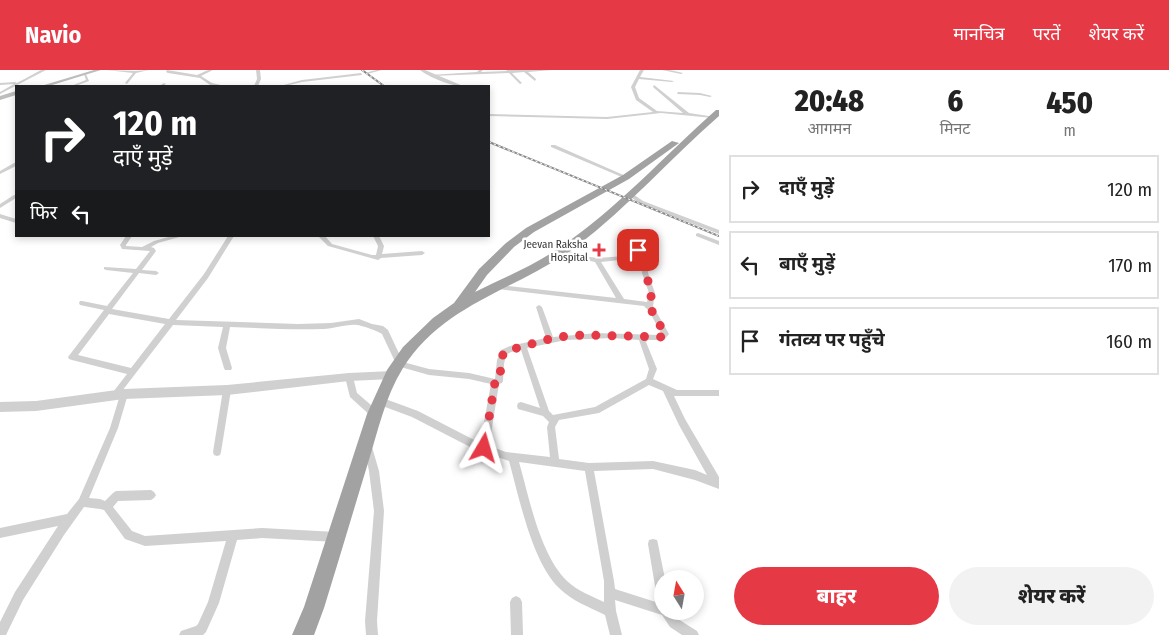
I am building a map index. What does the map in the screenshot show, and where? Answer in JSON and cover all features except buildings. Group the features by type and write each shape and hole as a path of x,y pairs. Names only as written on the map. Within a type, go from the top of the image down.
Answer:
{"highway":[{"path":"303,635 337,537 378,408 396,370 428,330 458,307 533,269 563,251 630,194 693,134 716,115"},
{"path":"458,307 483,272 510,245 530,230 626,177 678,141 693,134"}],"main road":[{"path":"48,85 100,70"},
{"path":"0,98 15,93"}],"street":[{"path":"0,93 44,70"},
{"path":"108,70 135,72 147,70"},
{"path":"169,70 168,72 198,76 211,84 217,85"},
{"path":"185,74 192,70"},
{"path":"198,76 210,70"},
{"path":"256,85 259,79 258,70"},
{"path":"348,70 356,75"},
{"path":"367,73 380,70"},
{"path":"422,70 458,85"},
{"path":"540,70 547,76"},
{"path":"432,75 480,74 496,76 493,71 550,70"},
{"path":"642,70 633,85 637,99 656,112"},
{"path":"664,70 681,72"},
{"path":"509,71 520,83"},
{"path":"524,71 535,80"},
{"path":"127,83 135,72"},
{"path":"287,85 361,74"},
{"path":"76,85 88,80 85,75"},
{"path":"638,78 672,81"},
{"path":"311,80 314,85"},
{"path":"0,84 18,83"},
{"path":"654,86 687,114"},
{"path":"678,93 700,94 712,97 700,99"},
{"path":"490,115 607,118 656,112 716,115"},
{"path":"553,146 626,177"},
{"path":"0,173 15,165"},
{"path":"0,168 7,169"},
{"path":"630,194 641,202 719,232"},
{"path":"2,205 15,197"},
{"path":"2,205 15,206"},
{"path":"0,216 15,220"},
{"path":"698,235 719,243"},
{"path":"129,237 122,247 152,249 153,251 72,357 133,372"},
{"path":"142,249 156,242 176,237"},
{"path":"0,635 19,596 60,531 82,502 114,428 119,395 133,372 206,276 230,237"},
{"path":"321,237 330,244 378,258 422,253"},
{"path":"376,237 381,246 378,258"},
{"path":"563,251 597,260 626,258 634,250 646,251 645,273 652,292 649,306"},
{"path":"597,260 622,302"},
{"path":"106,268 156,273"},
{"path":"484,448 495,382 499,381 503,354 506,351 550,339 583,335 661,338 665,334 646,304 498,287"},
{"path":"82,303 107,308 108,311 170,322 323,326 359,322 371,327 380,328 385,332 396,370"},
{"path":"539,307 550,339"},
{"path":"227,324 222,348 228,368"},
{"path":"555,463 551,428 553,421 561,415 596,410 649,381 653,369 642,340 644,338"},
{"path":"523,346 546,413 553,421"},
{"path":"0,407 36,406 119,395 227,390 396,370 470,376 495,382"},
{"path":"349,377 353,395 378,408 415,414 484,448 513,457 589,466 653,465 667,467 718,484"},
{"path":"649,381 667,390 691,394 719,394"},
{"path":"218,452 227,390"},
{"path":"667,390 682,422 718,484"},
{"path":"521,406 546,413"},
{"path":"367,440 374,471 379,511 371,621 372,635"},
{"path":"513,457 533,526 546,558 558,579 576,594 610,610"},
{"path":"589,466 610,581 610,610 616,635"},
{"path":"107,507 116,496 151,495"},
{"path":"82,502 100,504 107,507 129,535 145,541 262,533 337,537"},
{"path":"0,533 71,518"},
{"path":"185,635 199,632 202,628 213,603 233,536"},
{"path":"653,544 658,570"},
{"path":"610,593 654,607"},
{"path":"516,602 517,635"},
{"path":"672,620 693,635"}],"railway":[{"path":"362,70 383,85"},
{"path":"490,142 719,236"}],"place":[{"name":"Jeevan Raksha Hospital","path":"599,250"}],"route":[{"path":"484,448 495,382 499,381 503,354 506,351 557,337 583,335 664,337 665,334 649,306 652,292 645,273 648,253 645,250 638,250"}]}
